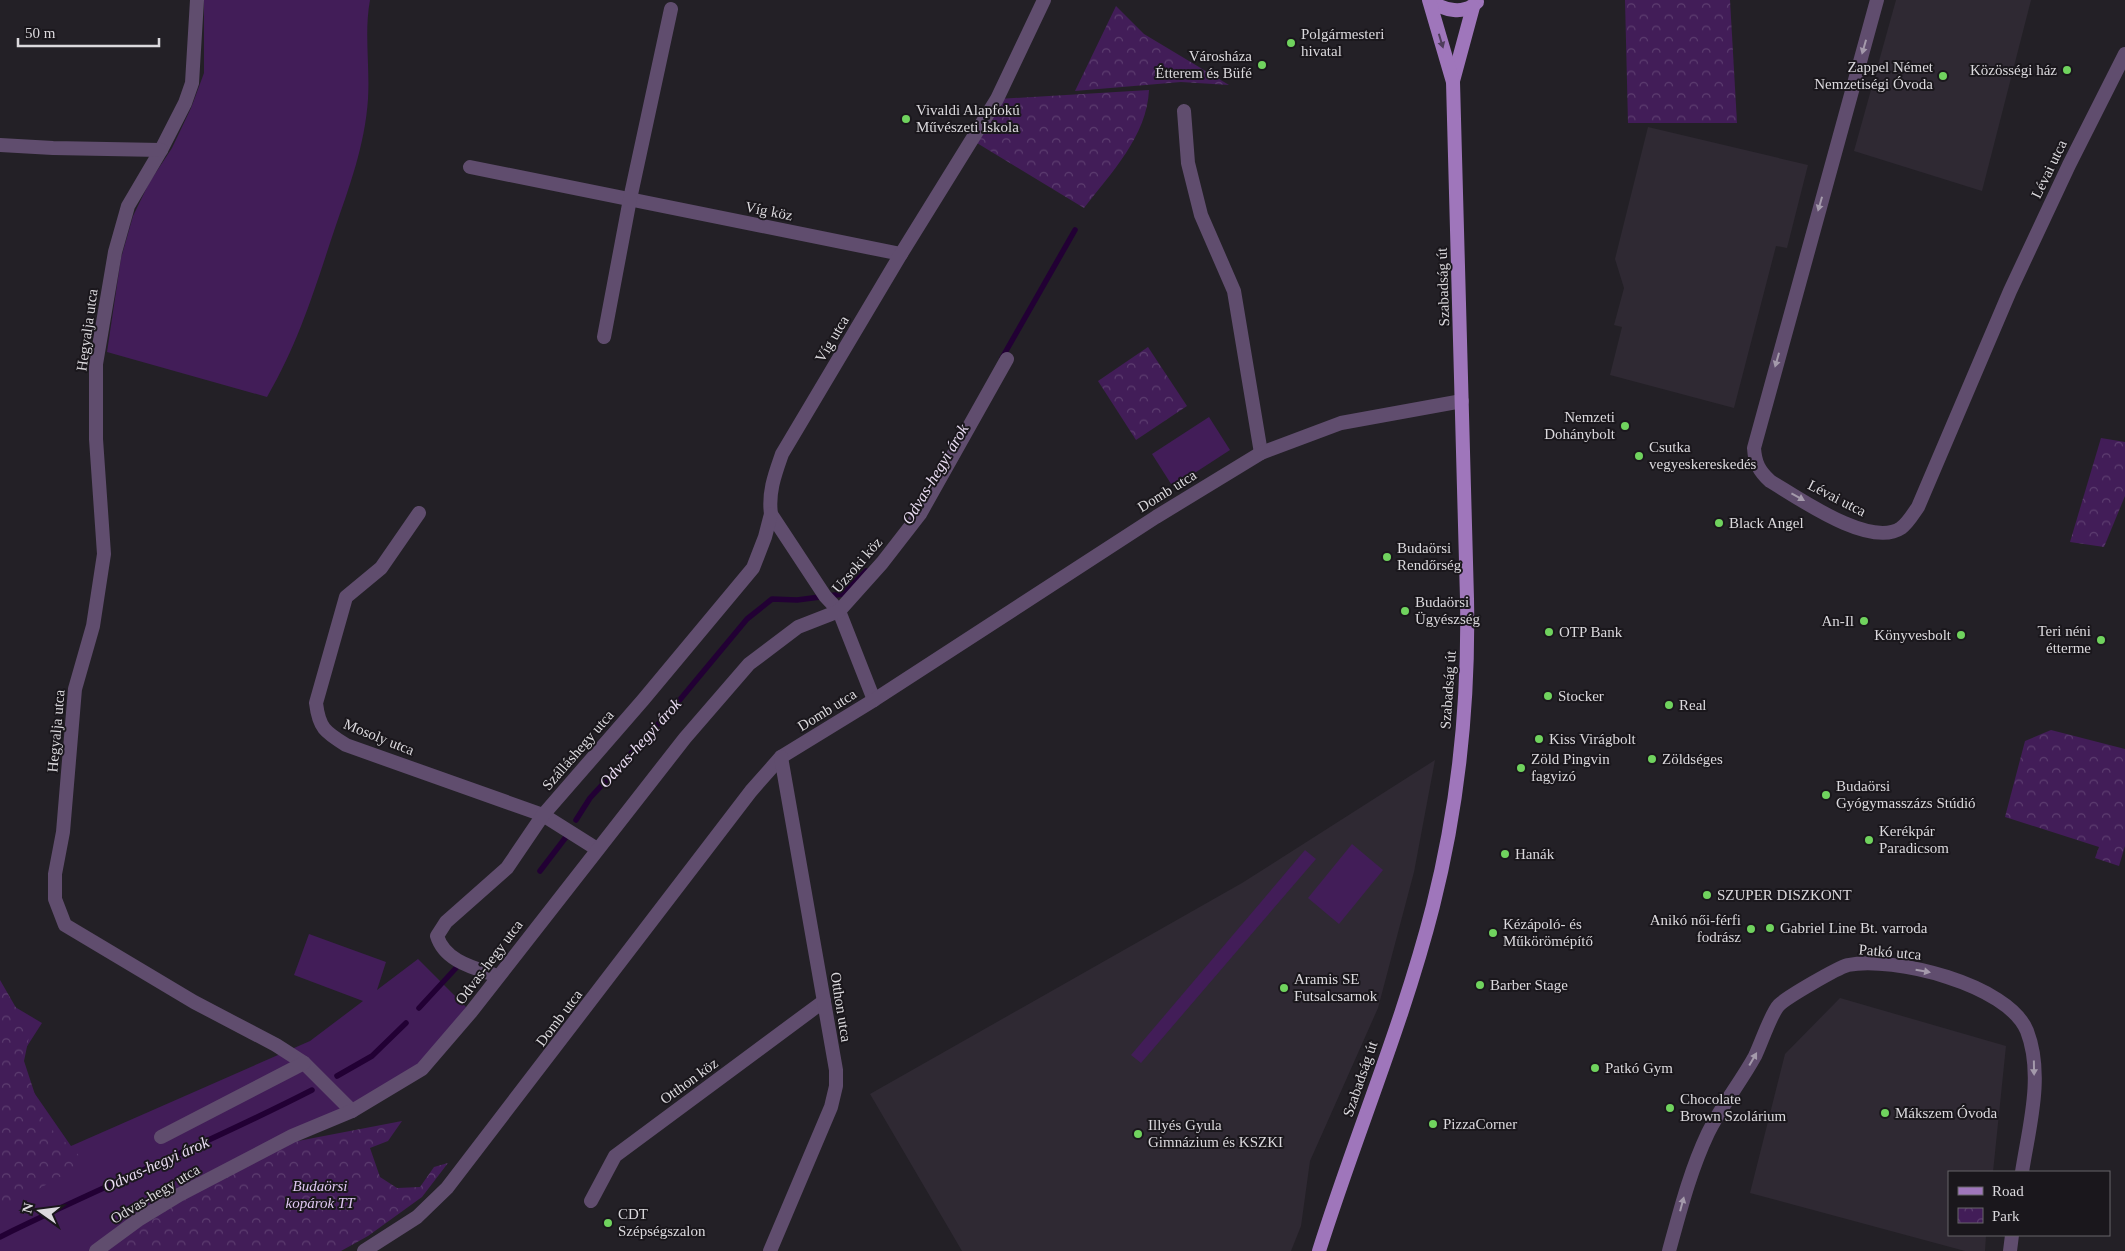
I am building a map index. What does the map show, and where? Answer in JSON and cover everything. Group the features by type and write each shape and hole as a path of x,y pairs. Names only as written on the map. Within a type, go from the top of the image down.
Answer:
{"main road":[{"path":"1430,0 1450,10 1465,10 1476,3"},
{"name":"Szabadság út","path":"1319,1251 1426,931 1449,823 1458,762 1468,650 1453,82 1430,0"},
{"name":"Szabadság út","path":"1453,82 1476,3"}],"street":[{"name":"Hegyalja utca","path":"197,0 192,83 185,103 161,150 128,206 120,232 96,364 96,439 104,554 93,626 75,689 63,832 55,874 55,899 65,925 194,1002 276,1044 304,1063 352,1111"},
{"name":"Víg utca","path":"770,514 769,501 773,478 782,454 901,254 997,99 1044,0"},
{"name":"Lévai utca","path":"1877,0 1754,448 1755,461 1761,472 1770,481 1853,528 1870,532 1886,532 1900,529 1918,507 2010,291 2069,165 2125,54"},
{"path":"604,337 630,199 671,9"},
{"path":"1184,111 1188,162 1201,215 1234,291 1261,453"},
{"path":"0,145 161,150"},
{"name":"Víg köz","path":"470,167 901,254"},
{"name":"Uzsoki köz","path":"839,611 882,563 920,514 1007,359"},
{"name":"Domb utca","path":"364,1251 417,1217 447,1188 551,1055 751,791 781,757 874,700 1156,516 1261,453 1341,422 1462,402"},
{"name":"Mosoly utca","path":"418,513 382,568 346,597 316,703 318,722 327,733 346,745 543,815 597,849"},
{"path":"770,514 824,596 839,611 874,700"},
{"name":"Szálláshegy utca","path":"498,976 460,962 441,946 437,936 446,922 507,868 543,815 643,700 753,568 765,537 770,514"},
{"name":"Odvas-hegy utca","path":"96,1251 138,1220 179,1195 292,1136 352,1111 422,1070 446,1044 685,738 749,664 798,627 839,611"},
{"name":"Otthon utca","path":"770,1251 831,1107 836,1086 824,1001 781,757"},
{"name":"Patkó utca","path":"1669,1251 1687,1183 1708,1133 1755,1057 1779,1005 1822,977 1847,965 1895,966 1935,973 1968,983 1998,999 2014,1012 2026,1029 2033,1051 2034,1090 2022,1171"},
{"name":"Otthon köz","path":"591,1201 615,1156 824,1001"},
{"path":"161,1137 304,1063"},
{"path":"2010,1251 2012,1236"}],"shaded area":[{"name":"Zappel Német Nemzetiségi Óvoda","path":"1896,0 2031,0 1982,191 1854,151"},
{"path":"1648,127 1808,165 1787,248 1776,246 1734,408 1610,375 1622,327 1614,325 1624,288 1615,259"},
{"path":"1435,760 1414,872 1378,1008 1310,1161 1301,1226 1291,1251 962,1251 870,1094 1242,883"},
{"name":"Mákszem Óvoda","path":"1840,998 2006,1046 1993,1171 1948,1171 1948,1236 1986,1236 1985,1251 1965,1251 1750,1193 1785,1054"}],"green space":[{"path":"204,0 370,0 367,25 368,99 364,133 356,166 305,316 288,356 267,397 107,352 121,258 133,216 149,183 172,148 191,108 204,73"},
{"path":"1625,0 1730,0 1737,123 1628,123"},
{"path":"1116,6 1144,34 1229,85 1181,82 1075,91"},
{"path":"1149,90 1147,107 1135,138 1116,167 1084,208 972,140 997,99"},
{"path":"1148,347 1187,406 1136,440 1098,381"},
{"path":"1209,417 1230,450 1173,487 1152,454"},
{"path":"2101,438 2125,442 2125,496 2104,547 2070,542"},
{"path":"2051,730 2125,749 2125,846 2119,866 2095,858 2099,847 2005,817 2025,741"},
{"path":"1352,844 1383,870 1339,924 1308,898"},
{"path":"1305,850 1316,859 1141,1063 1131,1055"},
{"path":"309,934 386,962 377,990 418,959 471,1012 422,1069 293,1136 326,1251 0,1251 0,998 42,1023 15,1065 71,1146 310,1041 363,1001 294,975"},
{"path":"0,980 30,1032 24,1061 44,1122 86,1162 0,1211"},
{"name":"Budaörsi kopárok TT","path":"402,1121 388,1141 370,1148 380,1177 397,1188 420,1187 434,1167 448,1163 422,1197 368,1236 341,1251 99,1251 160,1205 277,1145"}],"waterway":[{"name":"Odvas-hegyi árok","path":"1002,358 1075,230"},
{"name":"Odvas-hegyi árok","path":"576,820 590,798 673,708 747,619 772,599 797,600 843,594 866,571"},
{"name":"Odvas-hegyi árok","path":"540,871 566,837"},
{"name":"Odvas-hegyi árok","path":"419,1008 456,968"},
{"name":"Odvas-hegyi árok","path":"337,1076 372,1056 406,1023"},
{"name":"Odvas-hegyi árok","path":"0,1237 312,1090"}],"place":[{"name":"Polgármesteri hivatal","path":"1291,43"},
{"name":"Városháza Étterem és Büfé","path":"1262,65"},
{"name":"Közösségi ház","path":"2067,70"},
{"name":"Zappel Német Nemzetiségi Óvoda","path":"1943,76"},
{"name":"Vivaldi Alapfokú Művészeti Iskola","path":"906,119"},
{"name":"Nemzeti Dohánybolt","path":"1625,426"},
{"name":"Csutka vegyeskereskedés","path":"1639,456"},
{"name":"Black Angel","path":"1719,523"},
{"name":"Budaörsi Rendőrség","path":"1387,557"},
{"name":"Budaörsi Ügyészség","path":"1405,611"},
{"name":"An-Il","path":"1864,621"},
{"name":"OTP Bank","path":"1549,632"},
{"name":"Könyvesbolt","path":"1961,635"},
{"name":"Teri néni étterme","path":"2101,640"},
{"name":"Stocker","path":"1548,696"},
{"name":"Real","path":"1669,705"},
{"name":"Kiss Virágbolt","path":"1539,739"},
{"name":"Zöldséges","path":"1652,759"},
{"name":"Zöld Pingvin fagyizó","path":"1521,768"},
{"name":"Budaörsi Gyógymasszázs Stúdió","path":"1826,795"},
{"name":"Kerékpár Paradicsom","path":"1869,840"},
{"name":"Hanák","path":"1505,854"},
{"name":"SZUPER DISZKONT","path":"1707,895"},
{"name":"Gabriel Line Bt. varroda","path":"1770,928"},
{"name":"Anikó női-férfi fodrász","path":"1751,929"},
{"name":"Kézápoló- és Műkörömépítő","path":"1493,933"},
{"name":"Barber Stage","path":"1480,985"},
{"name":"Aramis SE Futsalcsarnok","path":"1284,988"},
{"name":"Patkó Gym","path":"1595,1068"},
{"name":"Chocolate Brown Szolárium","path":"1670,1108"},
{"name":"Mákszem Óvoda","path":"1885,1113"},
{"name":"PizzaCorner","path":"1433,1124"},
{"name":"Illyés Gyula Gimnázium és KSZKI","path":"1138,1134"},
{"name":"CDT Szépségszalon","path":"608,1223"}]}
